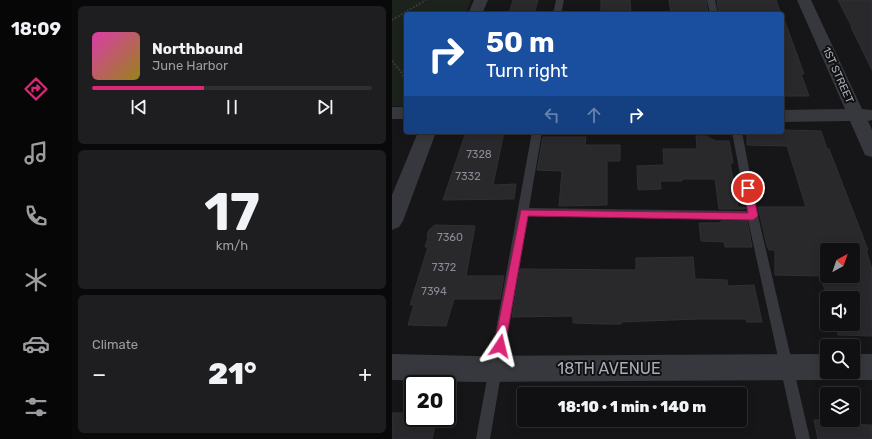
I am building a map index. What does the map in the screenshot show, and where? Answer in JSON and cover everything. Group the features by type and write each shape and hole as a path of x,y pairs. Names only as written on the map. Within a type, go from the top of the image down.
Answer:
{"street":[{"path":"476,12 481,0"},
{"name":"1ST STREET","path":"804,0 864,115 872,150"},
{"path":"392,113 404,113"},
{"path":"784,116 864,115"},
{"path":"392,221 426,134"},
{"name":"18TH AVENUE","path":"392,367 494,369 820,367"},
{"path":"860,367 872,367"}],"lane":[{"path":"558,12 560,0"},
{"path":"711,0 714,12"},
{"path":"483,439 494,369 524,212 537,134"},
{"path":"737,134 753,216 802,439"},
{"path":"524,212 753,216"}],"path":[{"path":"406,12 426,0"},
{"path":"392,20 404,13"},
{"path":"392,61 402,73 404,78"}],"shaded area":[{"path":"392,0 471,0 467,12 404,12 404,106 392,106"}],"building":[{"path":"513,0 538,0 535,12 510,12"},
{"path":"601,0 630,0 631,12 601,12"},
{"path":"669,0 706,0 708,12 671,12"},
{"path":"717,0 776,0 780,12 719,12"},
{"path":"838,0 872,0 872,70 852,27"},
{"path":"784,19 804,74 801,74 809,96 784,96"},
{"path":"784,130 821,131 868,250 866,250 872,269 872,336 838,335 837,331 860,331 860,291 825,291 823,283 860,283 860,243 820,243 820,276 775,275 775,250 769,250 767,246 758,207 806,207 787,146 747,145 747,134 784,134"},
{"path":"465,134 504,134 493,185 516,184 514,199 443,200"},
{"path":"696,136 706,136 716,141 729,141 733,163 730,163 738,207 745,207 745,209 719,209 715,179 681,179 682,181 660,181 661,189 638,190 637,166 664,165 663,149 697,149"},
{"path":"543,137 586,137 585,145 620,145 620,161 607,161 607,205 559,206 562,171 537,170"},
{"path":"721,221 747,221 752,247 725,247 724,242 701,241 699,223 721,223"},
{"path":"435,225 475,226 466,276 504,276 500,299 454,299 446,326 408,325 414,305 410,305 428,247 425,247 428,238 427,236 429,230"},
{"path":"693,257 695,279 727,280 728,286 754,285 762,322 747,322 746,319 699,319 605,324 573,323 573,316 512,317 520,269 636,270 636,258"},
{"path":"392,413 404,413 404,427 435,427 432,439 392,439"},
{"path":"814,420 820,420 820,427 860,427 860,425 872,425 872,439 818,439"}],"route":[{"path":"500,346 524,212 753,216 748,188"}]}
